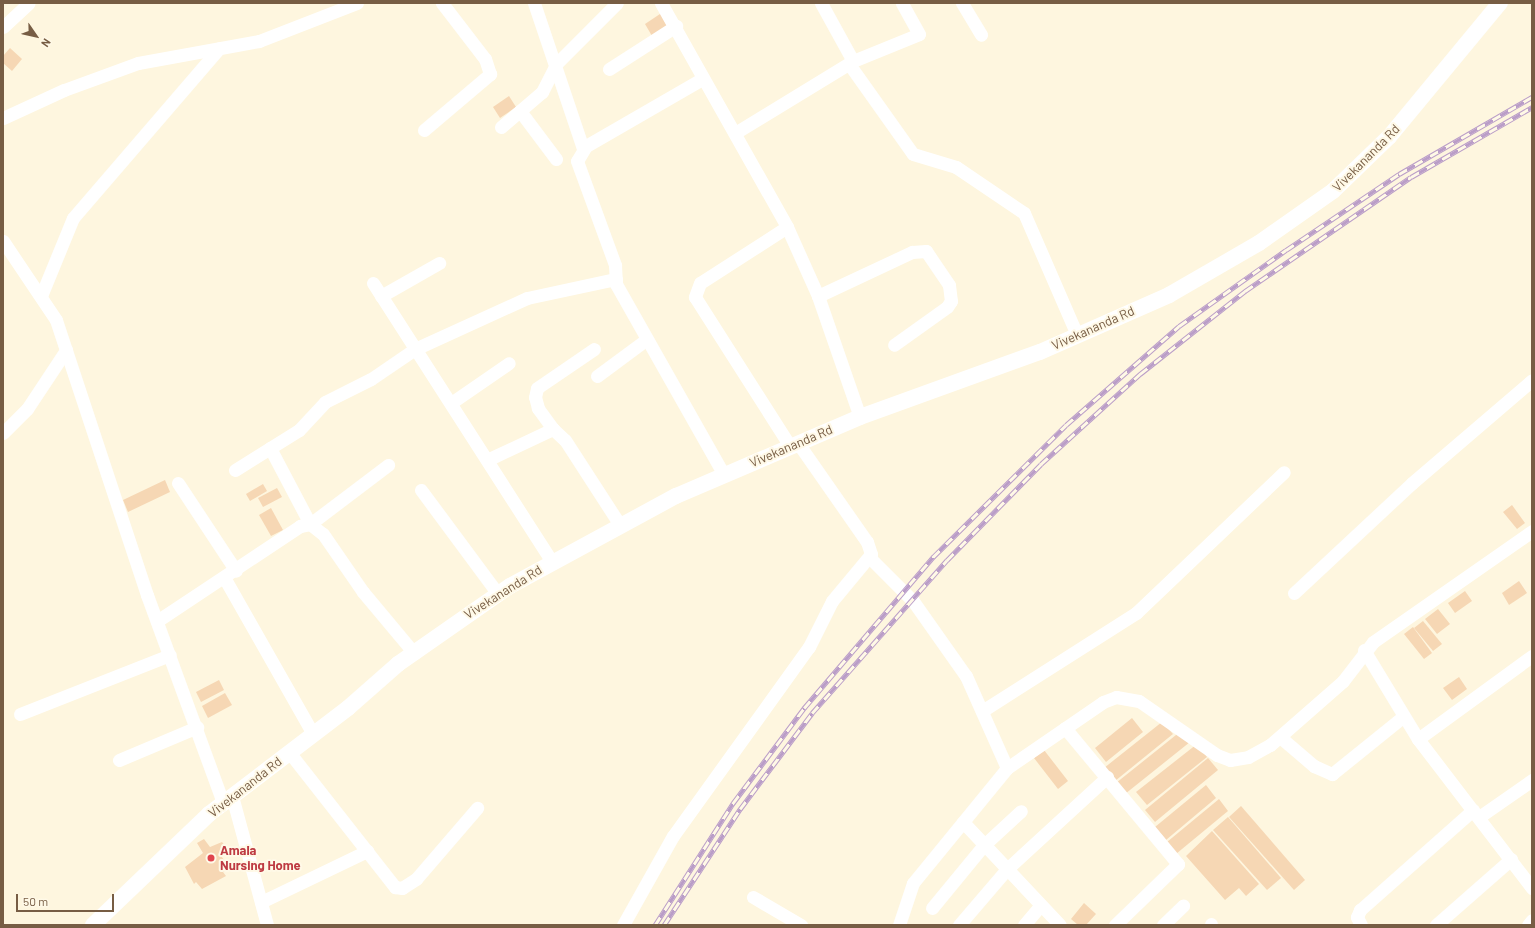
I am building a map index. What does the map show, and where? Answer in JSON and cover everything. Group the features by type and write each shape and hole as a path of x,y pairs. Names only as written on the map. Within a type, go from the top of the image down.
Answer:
{"street":[{"path":"3,27 28,3"},
{"path":"3,118 64,90 138,63 259,41 357,3"},
{"path":"424,130 490,74 485,59 442,3"},
{"path":"534,3 556,64 583,149"},
{"path":"501,127 542,92 556,64 604,8 616,3"},
{"path":"661,3 676,26 702,78 735,133 787,227 818,296 860,417"},
{"path":"821,3 851,62 913,154 956,167 1024,213 1077,335"},
{"path":"735,133 851,62 919,34 902,3"},
{"path":"962,3 981,35"},
{"name":"Vivekananda Rd","path":"93,925 227,799 313,734 414,653 498,594 552,562 620,525 724,475 794,444 860,417 1077,335 1196,282 1334,191 1389,137 1500,3"},
{"path":"609,69 676,26"},
{"path":"42,296 73,218 219,48"},
{"path":"702,78 583,149 579,152 578,166 615,265 616,279 647,340 724,475"},
{"path":"520,111 556,159"},
{"path":"787,227 700,283 695,297 794,444 867,542 870,558 913,601 966,676 1007,768"},
{"path":"3,241 42,296 56,320 157,621 197,727 227,799 261,902 267,925"},
{"path":"818,296 912,252 926,251 950,285 951,301 947,307 894,345"},
{"path":"381,296 439,262"},
{"path":"235,470 305,425 325,402 371,379 415,349 527,298 616,279"},
{"path":"373,284 552,562"},
{"path":"598,376 647,340"},
{"path":"594,349 537,388 535,397 538,408 553,429 565,440 620,525"},
{"path":"3,433 27,409 66,350"},
{"path":"450,403 509,363"},
{"path":"1294,593 1412,483 1532,380"},
{"path":"487,460 553,429"},
{"path":"270,448 310,524 323,534 363,592 414,653"},
{"path":"157,621 225,579 300,526 310,524 388,465"},
{"path":"982,711 1136,613 1284,472"},
{"path":"178,483 236,571"},
{"path":"421,490 498,594"},
{"path":"899,925 914,883 1007,768 1103,702 1128,697 1230,760 1248,758 1280,737 1344,681 1364,650 1532,531"},
{"path":"623,925 673,836 809,646 832,601 870,558"},
{"path":"225,579 313,734"},
{"path":"1364,650 1418,739 1532,888"},
{"path":"20,714 170,655"},
{"path":"1418,739 1532,656"},
{"path":"1280,737 1314,766 1332,774 1404,716"},
{"path":"119,760 197,727"},
{"path":"1065,728 1178,864 1115,925"},
{"path":"289,752 395,887 402,888 416,879 476,808"},
{"path":"959,925 1007,869 1107,777"},
{"path":"1361,925 1357,917 1360,910 1476,813 1532,780"},
{"path":"932,908 984,845 1021,811"},
{"path":"963,822 1060,925"},
{"path":"261,902 367,851"},
{"path":"1436,925 1511,859"},
{"path":"753,897 800,925"},
{"path":"1024,925 1041,905"},
{"path":"1163,925 1183,906"},
{"path":"1528,925 1532,920"}],"building":[{"path":"663,12 671,24 652,36 645,24"},
{"path":"10,48 22,59 12,71 3,63 3,56"},
{"path":"509,96 516,107 500,118 493,107"},
{"path":"165,480 170,492 128,512 123,500"},
{"path":"263,484 267,491 250,501 246,494"},
{"path":"277,488 282,497 263,507 258,498"},
{"path":"1512,505 1525,523 1517,529 1503,512"},
{"path":"271,508 283,530 271,536 259,515"},
{"path":"1519,581 1527,593 1509,605 1502,593"},
{"path":"1465,591 1472,601 1455,613 1448,603"},
{"path":"1438,609 1450,624 1437,634 1425,619"},
{"path":"1423,621 1442,644 1433,651 1414,628"},
{"path":"1413,627 1432,653 1424,659 1404,634"},
{"path":"1459,677 1467,689 1452,700 1443,688"},
{"path":"219,680 224,690 201,702 196,692"},
{"path":"225,693 232,705 208,718 202,706"},
{"path":"1132,718 1143,732 1106,762 1095,748"},
{"path":"1162,722 1173,734 1115,781 1104,768"},
{"path":"1181,731 1190,742 1125,794 1116,783"},
{"path":"1197,744 1207,757 1147,805 1136,792"},
{"path":"1044,750 1068,781 1058,789 1034,758"},
{"path":"1208,758 1218,770 1155,822 1145,810"},
{"path":"1206,785 1216,798 1166,840 1155,827"},
{"path":"1219,799 1228,811 1176,854 1167,842"},
{"path":"1241,806 1305,880 1294,890 1229,817"},
{"path":"1228,817 1281,878 1267,890 1213,830"},
{"path":"1212,831 1259,884 1246,896 1239,888 1225,900 1186,856"},
{"path":"204,839 210,847 222,842 226,847 221,856 230,867 223,872 226,876 202,889 196,882 194,884 185,867 203,853 197,843"},
{"path":"1084,903 1096,914 1086,925 1078,925 1071,919"}],"railway":[{"path":"655,925 733,803 804,708 933,557 1066,425 1179,326 1286,250 1399,174 1532,97"},
{"path":"664,925 740,809 812,713 947,560 1041,464 1140,374 1245,291 1411,177 1532,107"}],"place":[{"name":"Amala Nursing Home","path":"211,858"}]}
